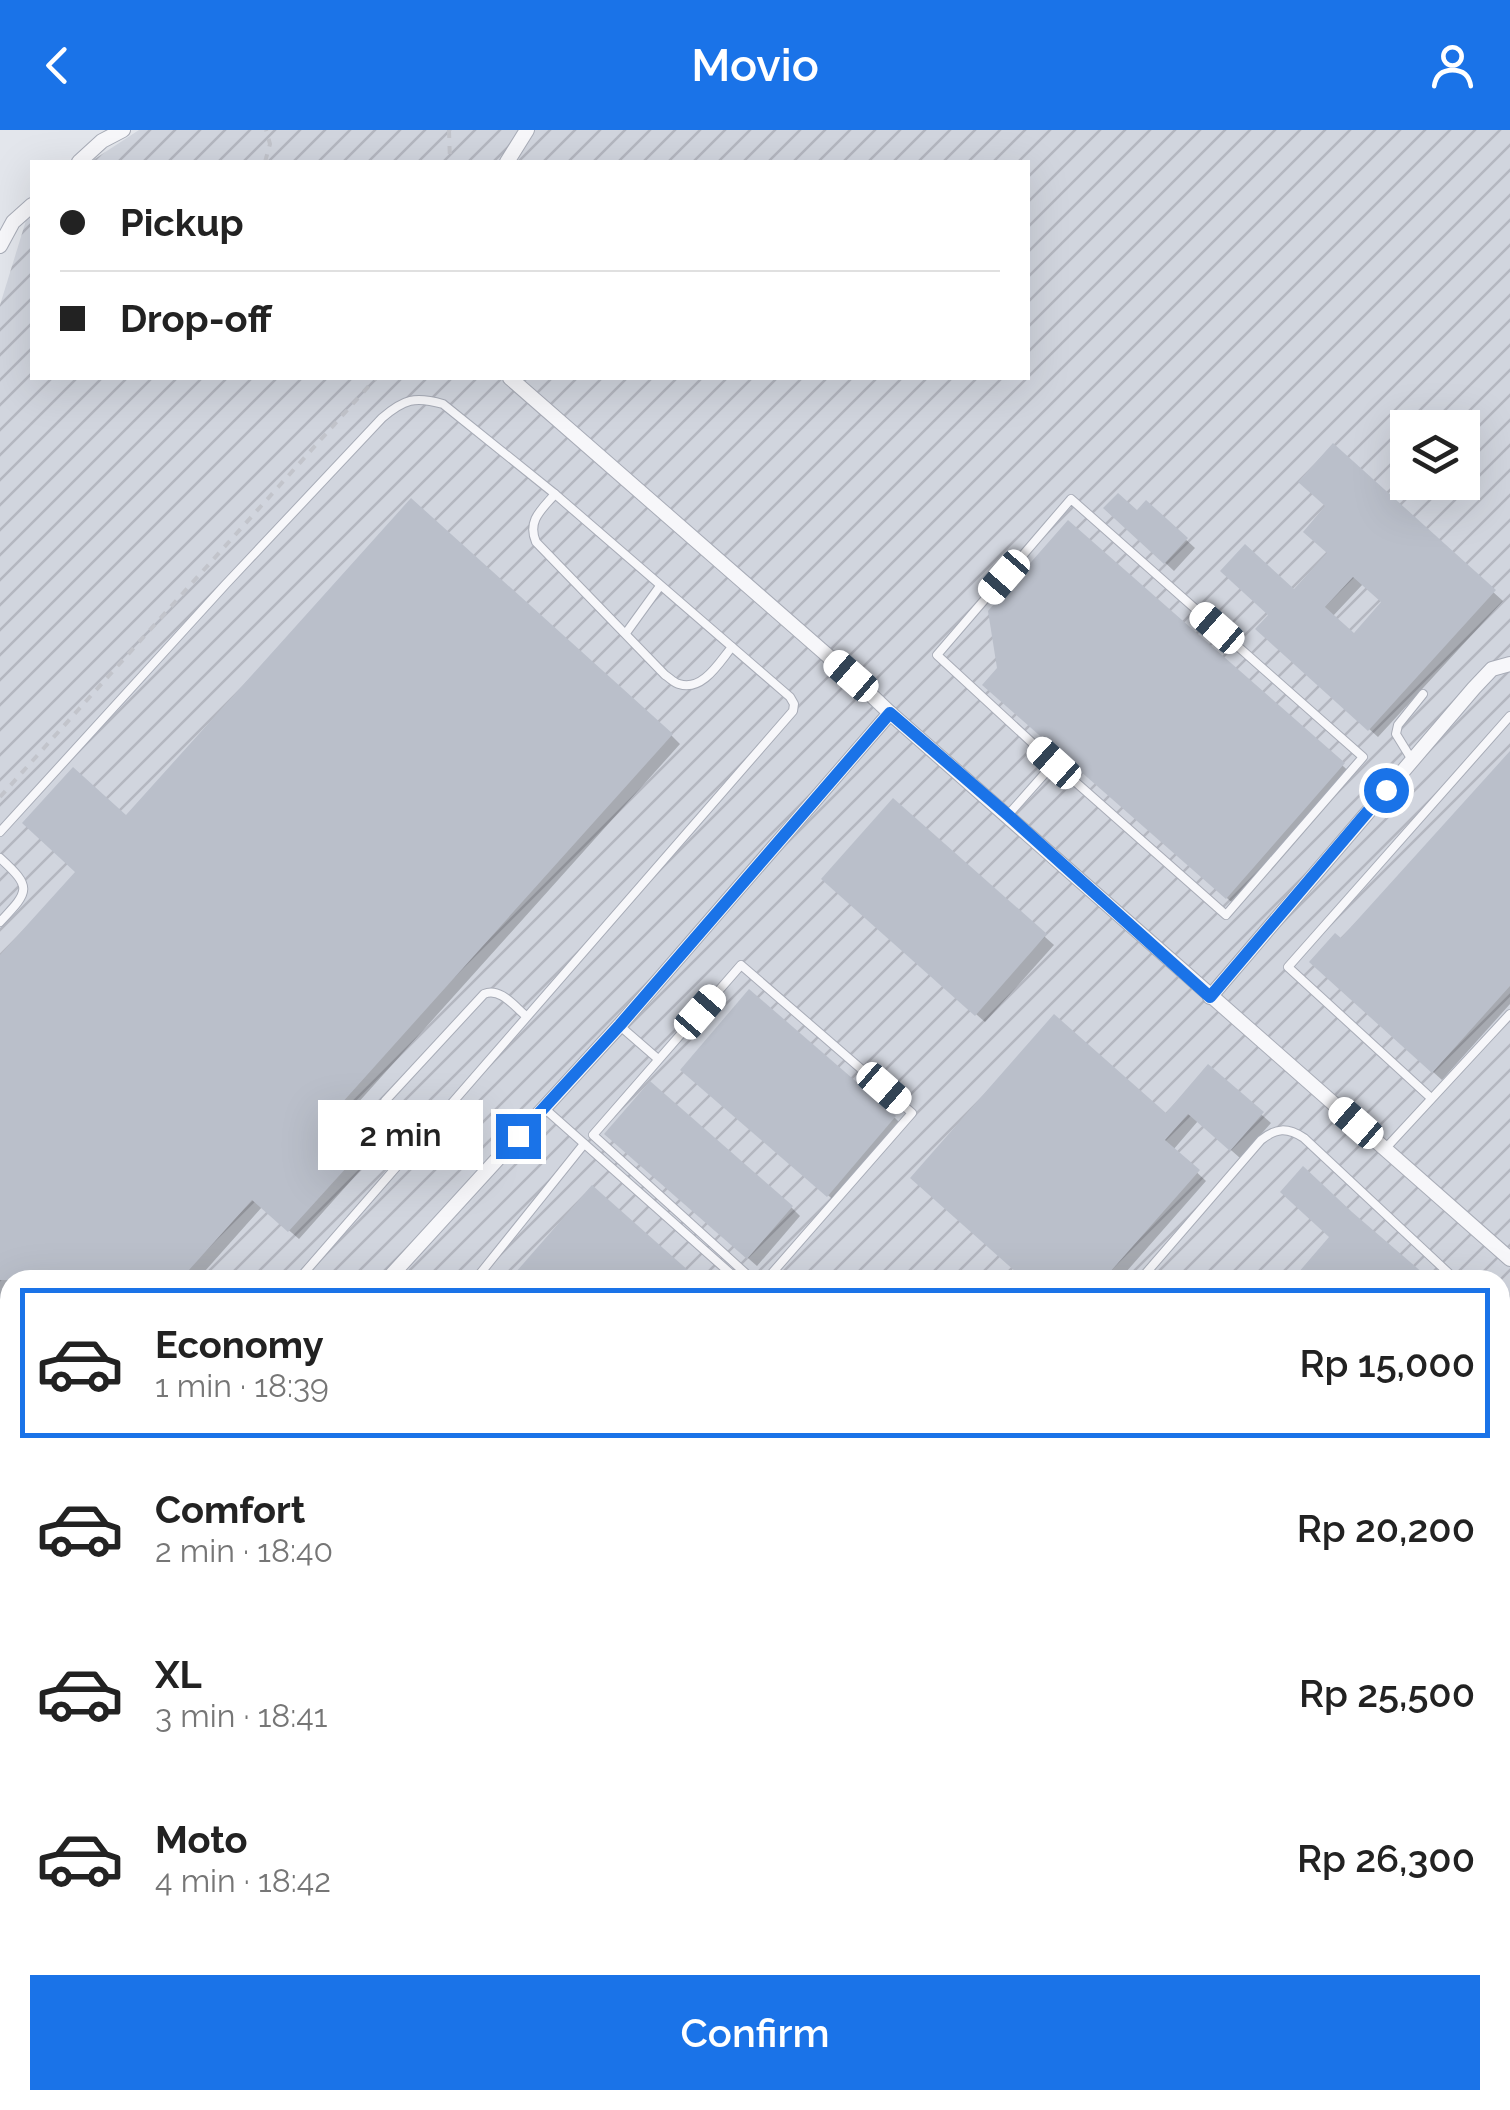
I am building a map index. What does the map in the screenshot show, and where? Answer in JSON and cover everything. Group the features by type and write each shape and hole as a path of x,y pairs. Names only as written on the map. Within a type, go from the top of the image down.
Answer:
{"street":[{"path":"80,160 102,140 123,130"},
{"path":"509,160 527,130"},
{"path":"0,246 13,222 30,207"},
{"path":"512,380 1510,1259"},
{"path":"1210,997 1492,669 1510,664"},
{"path":"395,1270 620,1025 890,713"}],"lane":[{"path":"0,832 225,585 393,408 405,401 443,404 790,696 793,711 307,1269"},
{"path":"554,494 533,520 531,531 536,542 665,675 680,685 693,685 705,679 732,647"},
{"path":"1071,499 1363,758 1226,915 1054,763 937,656 1071,499"},
{"path":"626,633 660,586"},
{"path":"1412,760 1396,734 1398,725 1424,694"},
{"path":"1431,1098 1288,968 1510,716"},
{"path":"1008,815 1054,763"},
{"path":"0,858 22,879 24,887 20,901 0,922"},
{"path":"742,1270 593,1134 741,965 912,1113 775,1270"},
{"path":"413,1145 384,1117 386,1100 484,994 498,992 526,1016"},
{"path":"1385,1148 1510,1014"},
{"path":"620,1025 658,1059"},
{"path":"544,1108 727,1270"},
{"path":"1149,1270 1261,1140 1277,1129 1294,1131 1304,1138 1445,1270"},
{"path":"483,1270 584,1144"}],"path":[{"path":"266,130 270,144 266,160"},
{"path":"448,130 450,160"},
{"path":"0,797 374,380"}],"shaded area":[{"path":"139,130 1510,130 1510,1270 0,1270 0,305 30,208 30,380 1030,380 1030,160 93,160"}],"building":[{"path":"1333,443 1390,494 1390,500 1396,500 1496,590 1368,731 1255,629 1268,615 1220,571 1245,544 1294,589 1327,553 1303,532 1325,506 1298,482","holes":["1353,577 1381,602 1354,633 1325,607"]},
{"path":"1118,493 1137,510 1146,500 1188,538 1164,564 1103,508"},
{"path":"411,498 673,734 332,1114 367,1145 288,1232 252,1200 189,1270 0,1270 0,955 75,872 22,823 73,767 126,815"},
{"path":"1068,520 1345,763 1226,899 982,685 997,668 988,611"},
{"path":"1510,751 1510,986 1432,1073 1309,962 1335,933 1341,938"},
{"path":"893,798 1047,934 975,1016 821,879"},
{"path":"749,989 896,1116 827,1197 680,1070"},
{"path":"1054,1014 1166,1113 1208,1064 1264,1112 1230,1151 1188,1114 1165,1140 1200,1170 1112,1270 1014,1270 910,1178"},
{"path":"650,1081 793,1206 747,1259 604,1134"},
{"path":"1303,1166 1419,1270 1301,1270 1329,1237 1280,1192"},
{"path":"592,1185 688,1270 518,1270"}],"route":[{"path":"518,1136 620,1025 890,713 1210,997 1386,790"}]}
